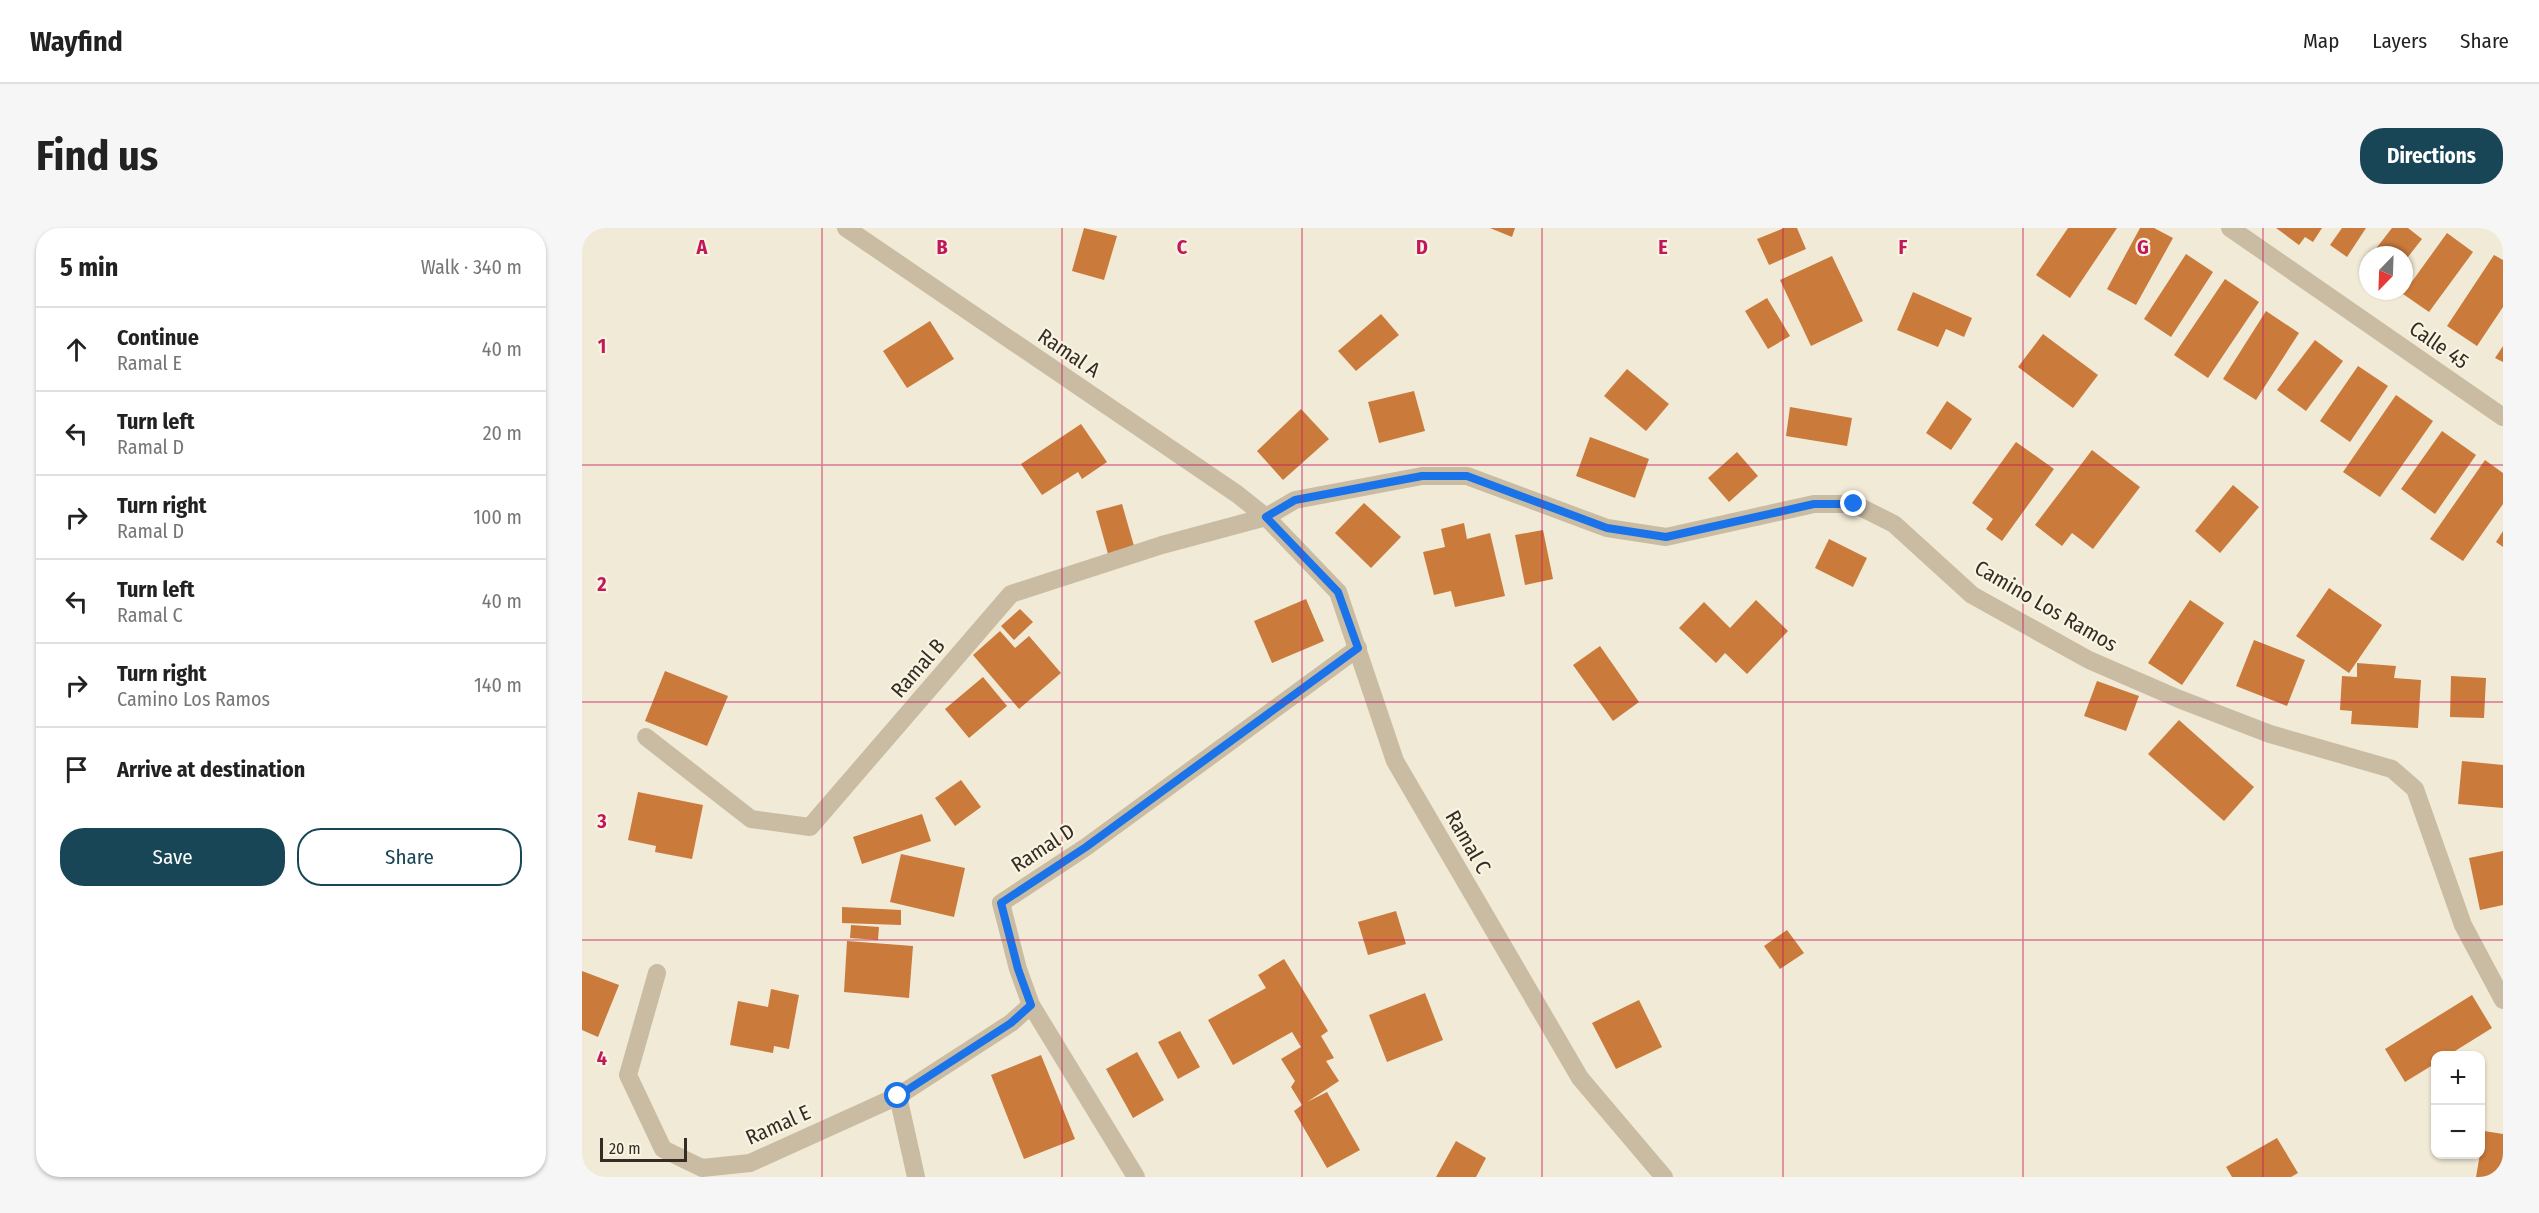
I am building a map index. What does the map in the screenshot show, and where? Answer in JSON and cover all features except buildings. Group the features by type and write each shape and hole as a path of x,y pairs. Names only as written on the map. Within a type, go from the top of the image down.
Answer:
{"street":[{"name":"Ramal A","path":"846,228 1237,494 1266,517"},
{"name":"Calle 45","path":"2230,228 2503,417"},
{"name":"Camino Los Ramos","path":"1266,517 1295,500 1422,476 1467,476 1607,528 1666,537 1814,504 1854,504 1894,524 1972,595 2089,660 2178,699 2270,734 2392,769 2415,789 2463,925 2503,1000"},
{"name":"Ramal C","path":"1266,517 1338,592 1395,761 1580,1078 1664,1177"},
{"name":"Ramal B","path":"646,737 751,819 810,827 1011,594 1162,544 1266,517"},
{"name":"Ramal D","path":"1136,1177 1031,1005 1018,969 1001,903 1086,847 1358,648"},
{"name":"Ramal E","path":"657,973 628,1075 663,1149 702,1168 750,1163 898,1096 1011,1023 1031,1005"},
{"path":"898,1096 916,1177"}],"route":[{"path":"898,1096 1011,1023 1031,1005 1018,969 1001,903 1086,847 1358,648 1338,592 1266,517 1295,500 1422,476 1467,476 1607,528 1666,537 1814,504 1854,504"}]}
